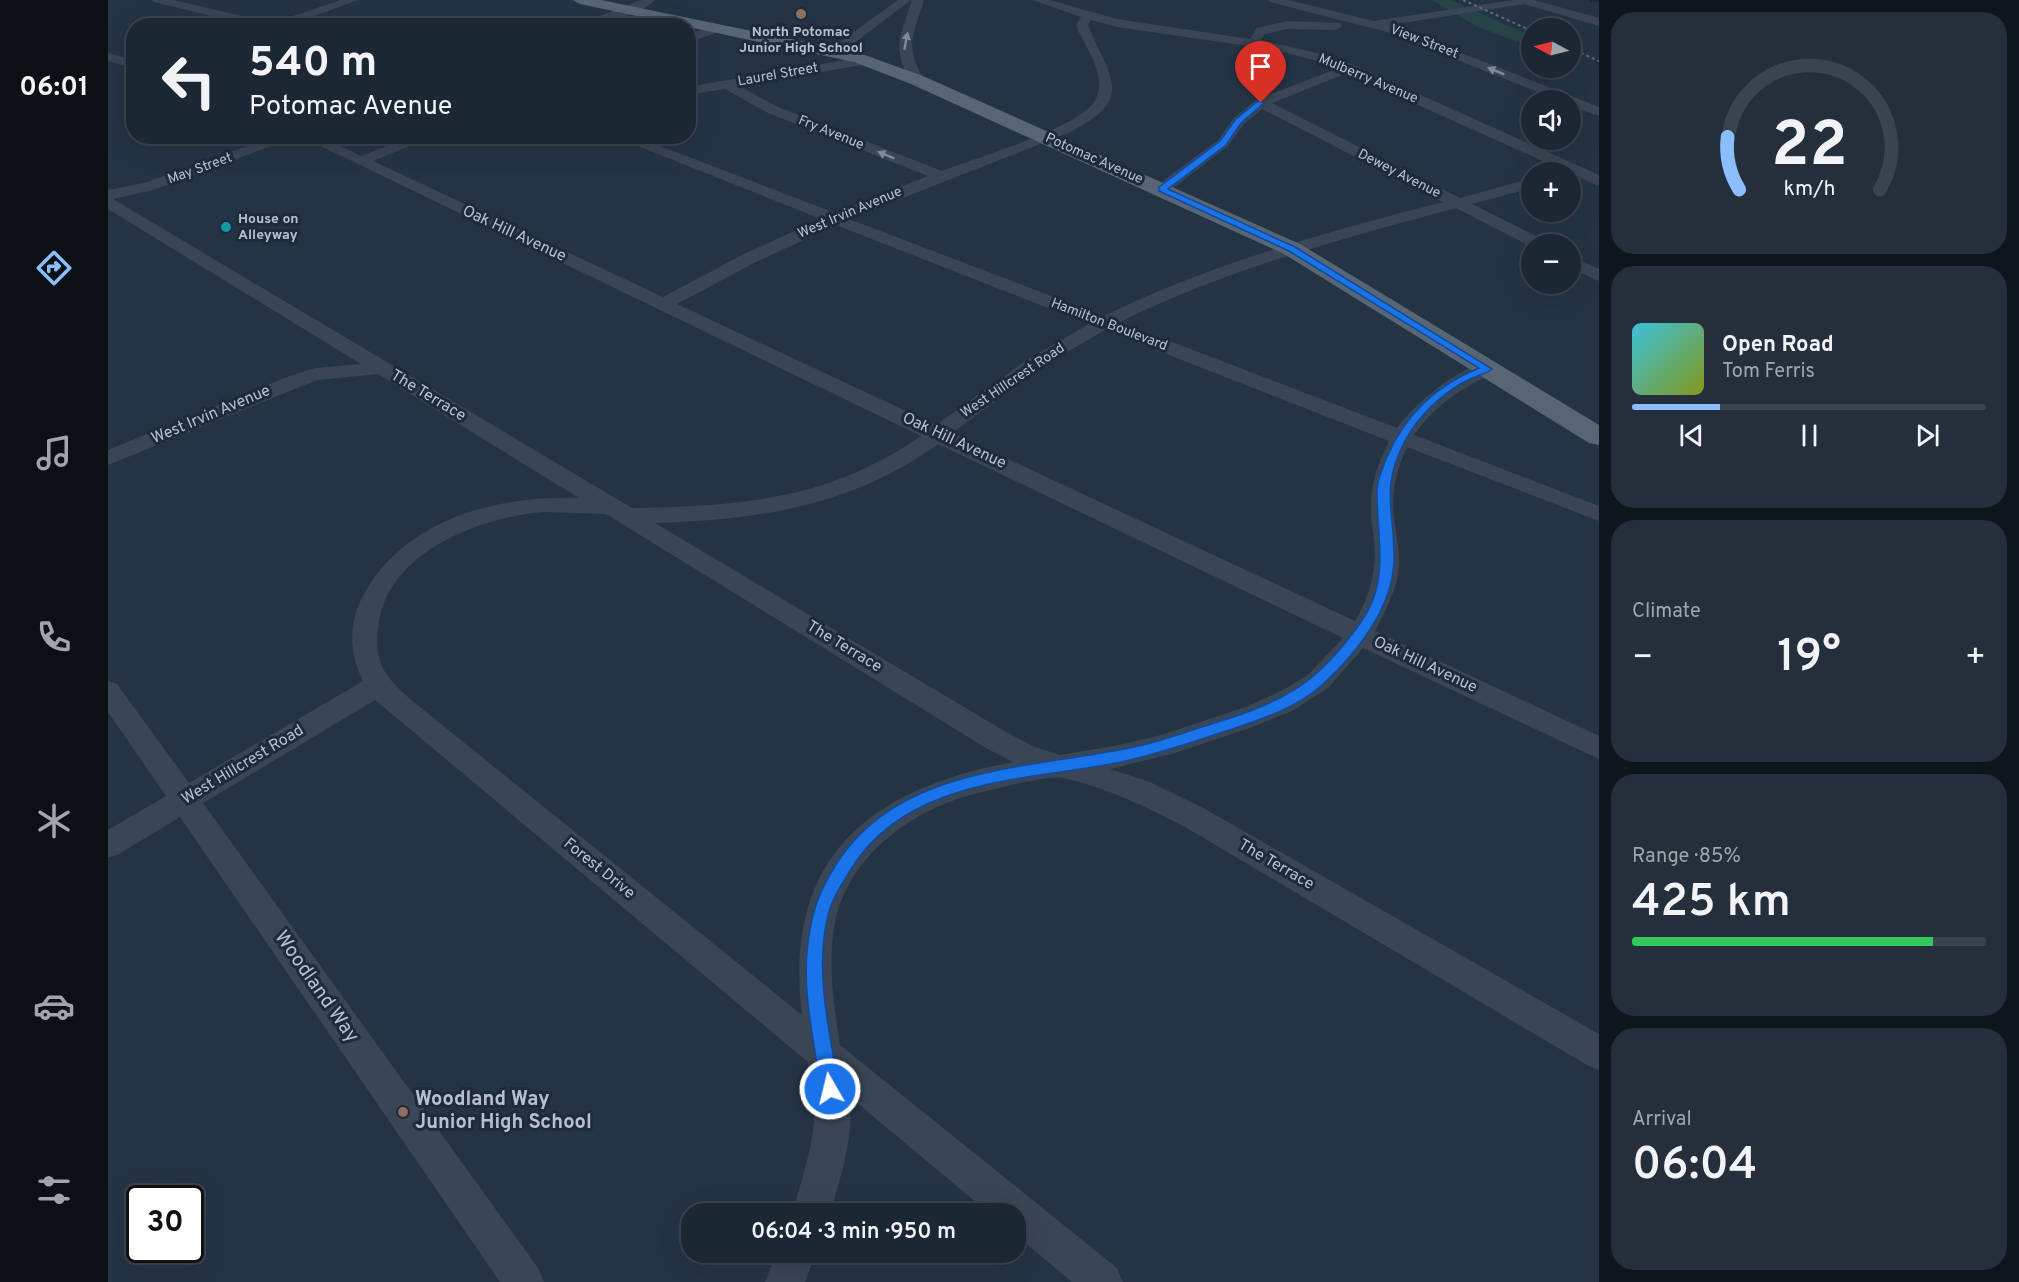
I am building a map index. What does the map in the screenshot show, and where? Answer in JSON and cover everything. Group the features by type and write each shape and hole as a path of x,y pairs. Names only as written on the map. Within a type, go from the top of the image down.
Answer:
{"main road":[{"name":"Potomac Avenue","path":"580,0 667,18"},
{"name":"Potomac Avenue","path":"696,24 868,60 1162,189 1292,249 1599,437"}],"street":[{"path":"158,0 236,18"},
{"path":"298,18 352,0"},
{"path":"604,18 649,0"},
{"path":"833,52 905,0"},
{"path":"917,80 906,59 903,46 918,0"},
{"name":"Mulberry Avenue","path":"1039,0 1088,16 1141,28 1257,36 1349,68 1552,162"},
{"name":"View Street","path":"1274,0 1374,23 1542,90"},
{"path":"1257,36 1287,25 1374,23 1526,0 1599,20"},
{"path":"1532,0 1599,20"},
{"path":"1059,8 1065,24"},
{"path":"1088,16 1082,26 1102,64 1105,76"},
{"path":"1257,36 1264,16"},
{"path":"696,36 717,28"},
{"path":"1077,46 1105,76"},
{"path":"108,57 126,62"},
{"name":"Laurel Street","path":"696,88 868,60"},
{"path":"108,71 126,66"},
{"path":"1162,189 1223,143 1239,121 1261,103 1349,68"},
{"name":"West Irvin Avenue","path":"663,304 750,258 834,219 1076,124 1105,101 1107,93 1105,76"},
{"name":"Fry Avenue","path":"726,84 773,110 940,176"},
{"name":"Dewey Avenue","path":"1261,103 1521,236"},
{"name":"View Street","path":"1581,105 1599,112"},
{"name":"May Street","path":"108,195 148,187 269,144"},
{"name":"Oak Hill Avenue","path":"324,144 1599,748"},
{"path":"360,161 405,144"},
{"name":"Hamilton Boulevard","path":"641,144 1599,514"},
{"path":"1581,168 1599,164"},
{"name":"Mulberry Avenue","path":"1581,175 1599,181"},
{"name":"West Hillcrest Road","path":"621,512 685,514 738,509 821,494 864,478 894,463 1021,372 1104,323 1191,284 1292,249 1521,186"},
{"name":"The Terrace","path":"108,202 996,741 1027,756 1140,790 1196,818 1599,1053"},
{"path":"1581,267 1599,276"},
{"path":"315,374 328,362 338,341"},
{"name":"West Irvin Avenue","path":"108,458 315,374 382,368"},
{"path":"814,1203 824,1169 833,1107 814,988 815,950 820,915 829,890 852,853 880,824 913,802 952,787 1122,756 1175,742 1267,710 1316,683 1328,672 1359,633 1376,607 1386,573 1383,488 1386,474 1401,437 1424,408 1444,390 1461,379 1487,369"},
{"name":"Forest Drive","path":"621,512 545,504 492,513 454,527 428,541 404,558 386,578 374,597 366,618 363,635 364,656 378,685 400,706 1103,1282"},
{"name":"West Hillcrest Road","path":"108,845 378,685"},
{"name":"Woodland Way","path":"108,691 186,799 335,1016 525,1282"},
{"path":"785,1282 793,1263"}],"green space":[{"path":"1432,0 1451,0 1521,32 1521,43 1478,27"}],"waterway":[{"path":"1591,0 1599,1"}],"railway":[{"path":"1463,0 1521,26"},
{"path":"1581,53 1599,61"}],"place":[{"name":"North Potomac Junior High School","path":"801,14"},
{"name":"House on Alleyway","path":"226,227"},
{"name":"Woodland Way Junior High School","path":"403,1112"}],"route":[{"path":"830,1089 814,988 815,950 820,915 829,890 852,853 880,824 913,802 952,787 1019,772 1122,756 1175,742 1245,719 1287,700 1316,683 1350,647 1381,596 1388,562 1382,506 1383,488 1390,462 1401,437 1424,408 1444,390 1461,379 1487,369 1292,249 1162,189 1223,143 1239,121 1261,103"}]}
